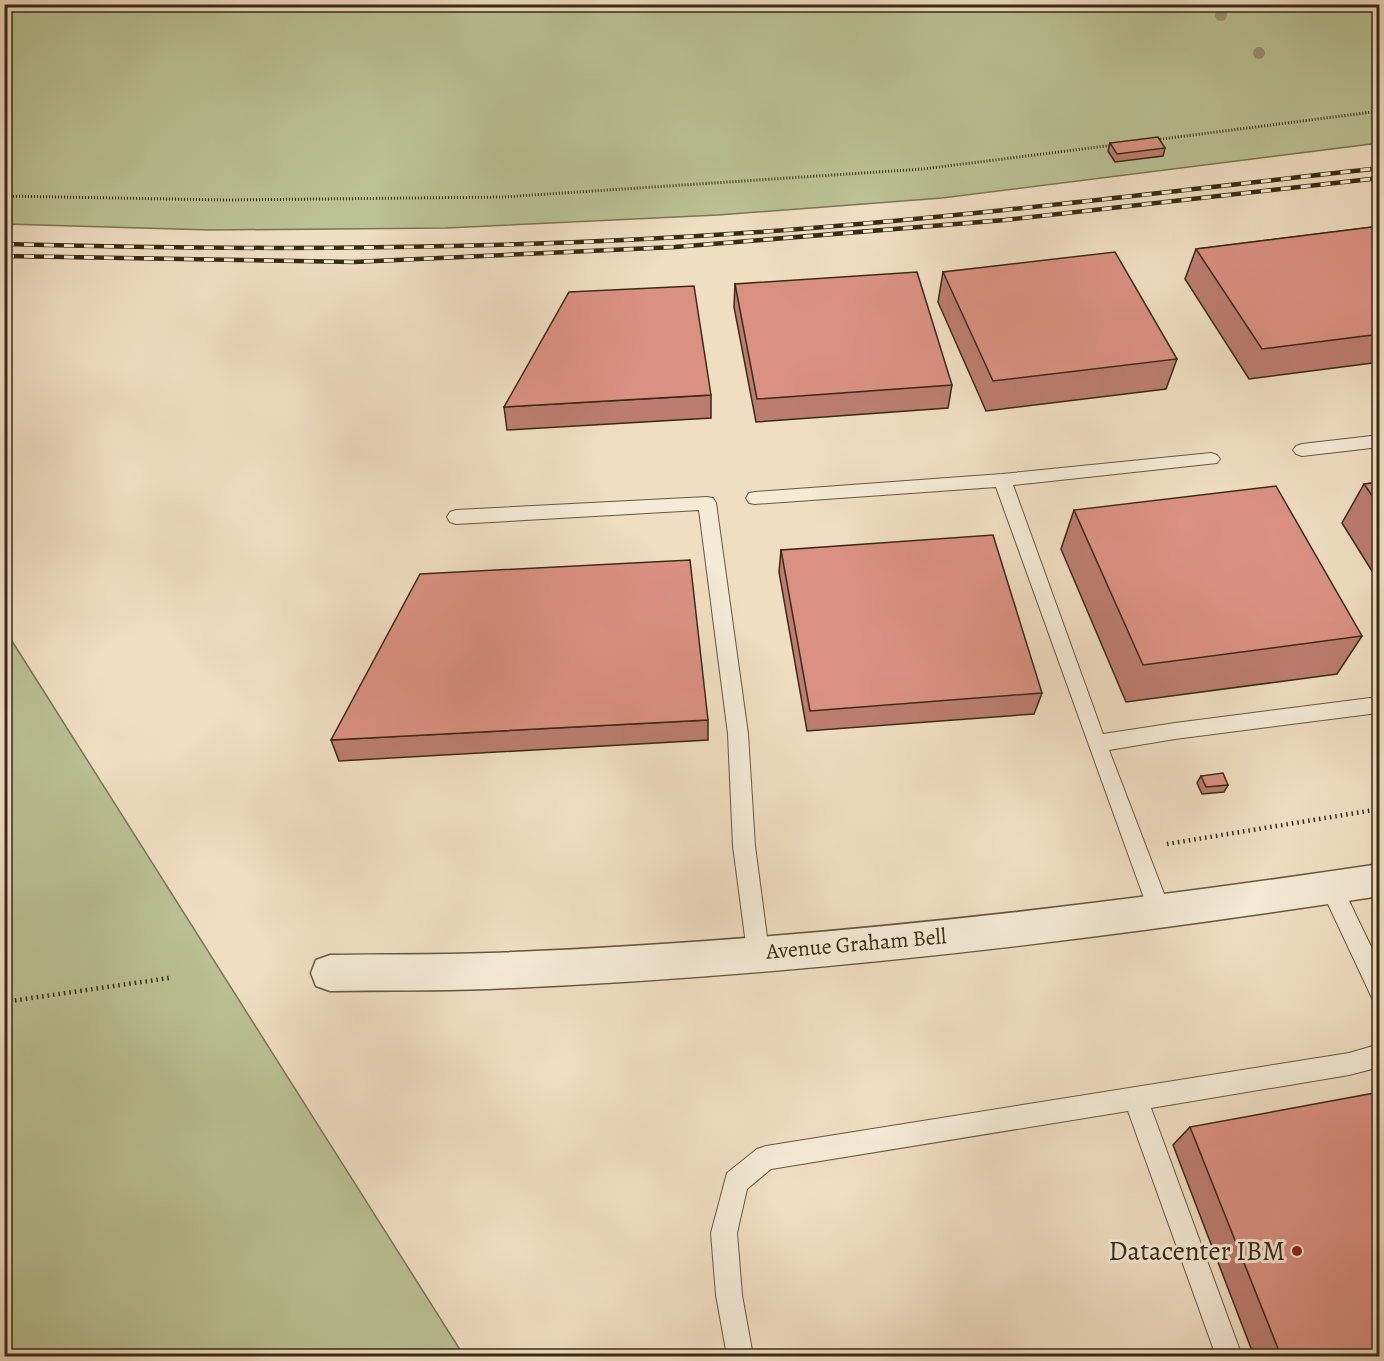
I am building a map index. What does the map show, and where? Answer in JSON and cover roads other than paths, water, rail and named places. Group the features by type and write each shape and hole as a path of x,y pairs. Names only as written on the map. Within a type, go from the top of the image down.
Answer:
{"street":[{"name":"Avenue Graham Bell","path":"330,974 508,970 889,941 1160,912 1380,879"}],"lane":[{"path":"1302,450 1380,441"},
{"path":"755,498 1002,480 1211,459"},
{"path":"1002,480 1160,912"},
{"path":"456,517 707,503 738,734 744,846 758,952"},
{"path":"1097,744 1174,731 1370,706"},
{"path":"1331,887 1380,990"},
{"path":"740,1356 729,1295 723,1233 736,1182 766,1158 1349,1064 1380,1055"},
{"path":"1136,1099 1228,1356"}],"railway":[{"path":"4,244 287,248 476,246 665,238 915,219 1380,168"},
{"path":"4,256 354,262 675,247 1005,220 1380,178"}],"place":[{"name":"Datacenter IBM","path":"1297,1251"}]}
